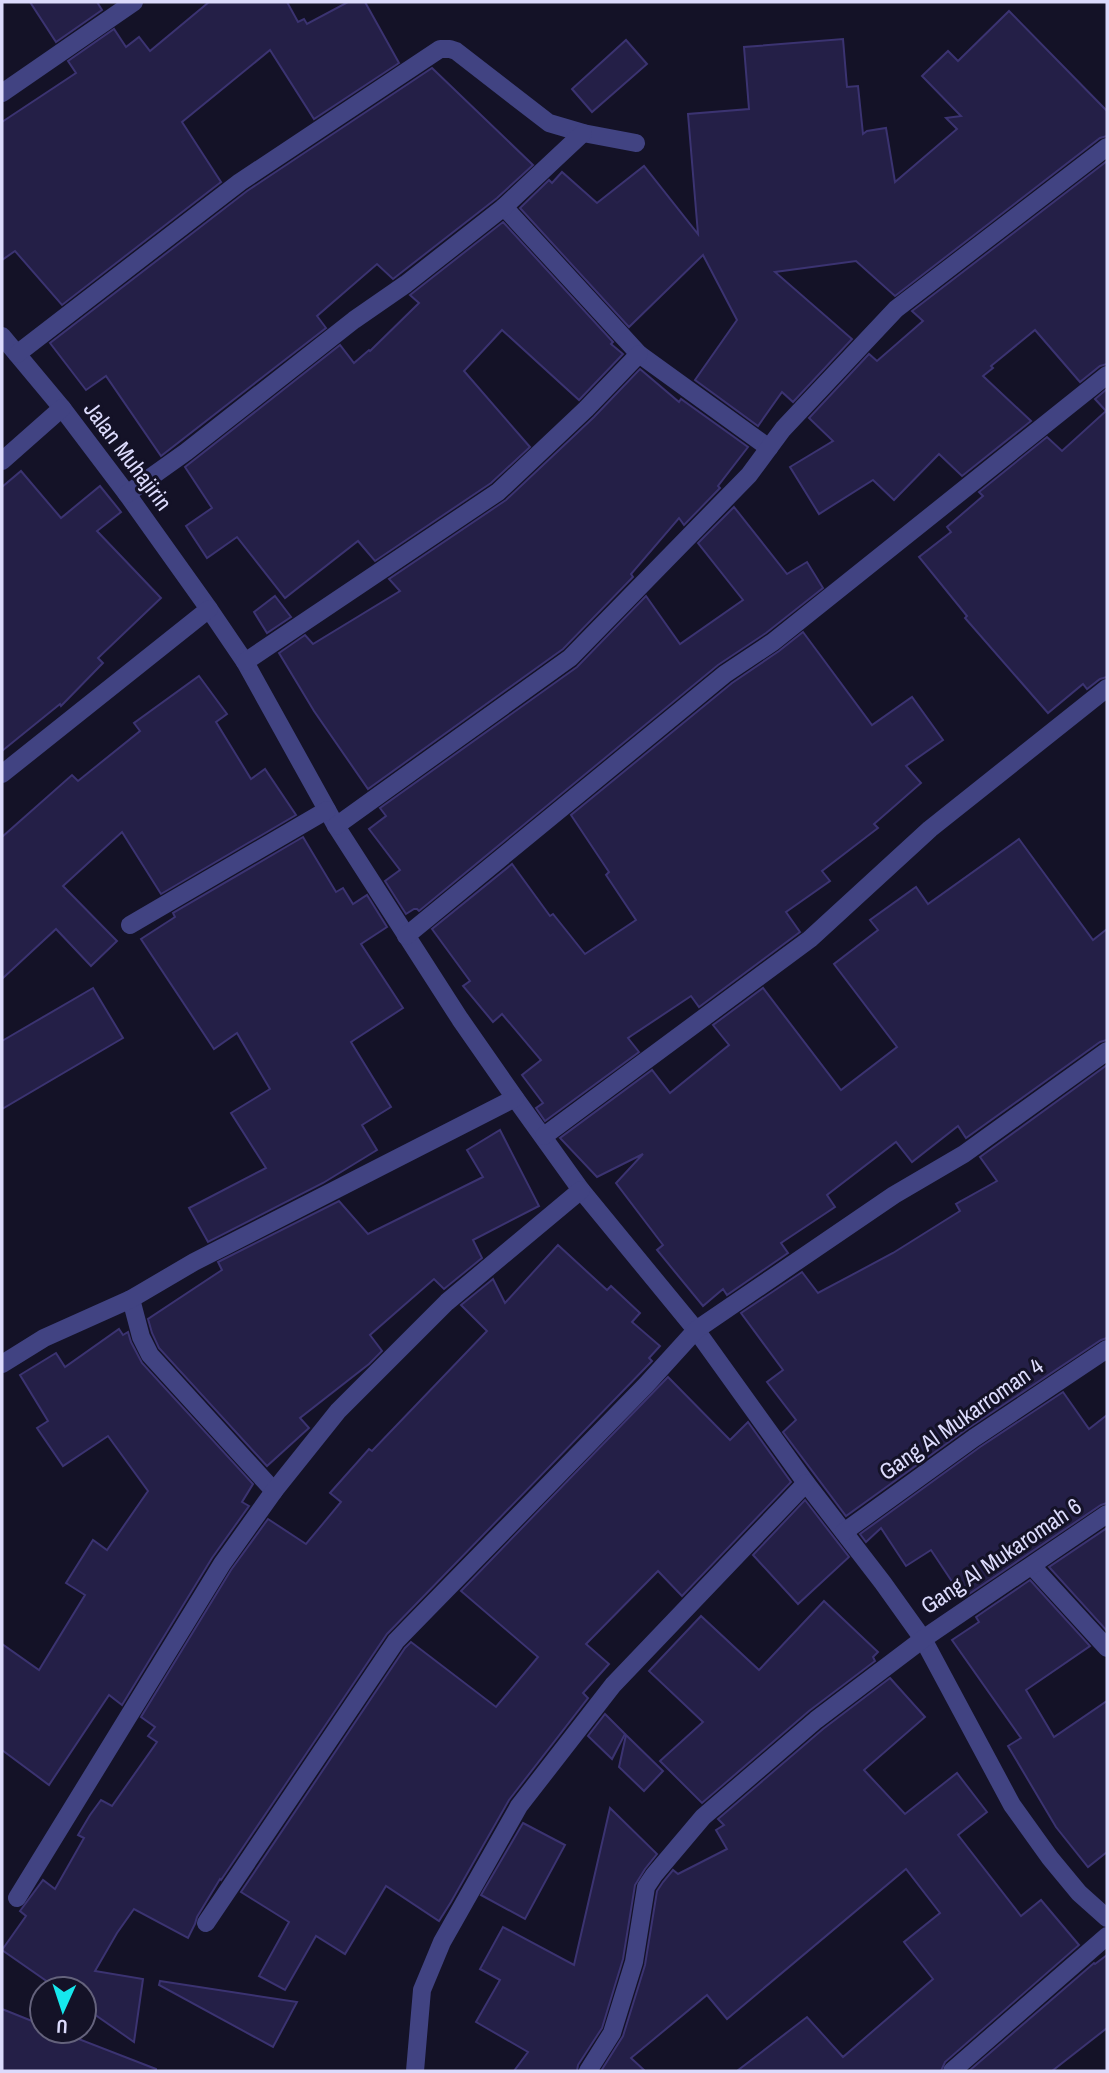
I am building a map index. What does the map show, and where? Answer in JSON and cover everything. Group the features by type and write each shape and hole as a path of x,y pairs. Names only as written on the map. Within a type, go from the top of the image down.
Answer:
{"street":[{"path":"2,93 134,2"},
{"path":"17,354 240,182 440,49 456,51 549,122 583,133 636,143"},
{"path":"127,494 186,452 504,207 583,133"},
{"path":"130,925 332,818 570,658 749,475 783,429 897,309 1107,147"},
{"path":"504,207 639,354 769,448"},
{"name":"Jalan Muhajirin","path":"2,336 62,408 127,494 245,662 332,818 406,936 514,1098 581,1190 696,1330 806,1483 883,1583 923,1640 1012,1805 1079,1893 1107,1918"},
{"path":"245,662 498,492 586,409 639,354"},
{"path":"406,936 705,689 773,642 1107,375"},
{"path":"2,461 62,408"},
{"path":"2,774 209,609"},
{"path":"544,1136 810,939 930,829 1107,688"},
{"path":"206,1923 396,1641 646,1385 696,1330 894,1195 964,1154 1107,1051"},
{"path":"2,1364 44,1338 131,1299 194,1262 514,1098"},
{"path":"17,1898 222,1564 338,1411 447,1302 581,1190"},
{"path":"131,1299 141,1337 150,1355 274,1492"},
{"name":"Gang Al Mukarroman 4","path":"844,1532 974,1438 1107,1349"},
{"path":"415,2071 422,1990 442,1942 519,1806 613,1685 806,1483"},
{"name":"Gang Al Mukaromah 6","path":"588,2071 612,2034 634,1962 646,1887 704,1817 816,1720 923,1640 1107,1514"},
{"path":"1032,1566 1107,1648"},
{"path":"952,2071 1107,1936"}],"building":[{"path":"30,2 97,2 102,10 56,42"},
{"path":"209,2 287,2 298,22 304,19 307,24 348,2 365,2 399,63 314,119 270,50 182,122 221,182 62,305 15,251 2,260 2,122 76,73 68,61 114,29 126,47 139,37 150,51"},
{"path":"1009,11 1107,111 1107,136 1100,138 895,296 856,261 775,272 852,339 793,402 782,392 758,426 695,380 737,320 703,255 629,327 520,208 549,180 552,183 562,172 597,203 644,166 698,234 688,114 749,109 744,47 843,39 847,87 858,86 863,134 886,128 895,182 957,129 946,118 961,116 922,76 948,51 958,61"},
{"path":"626,40 647,64 592,112 572,89"},
{"path":"432,68 533,165 497,198 393,279 377,264 317,316 326,328 161,456 106,376 86,390 50,343 247,191"},
{"path":"1107,161 1107,364 1100,366 1080,382 1035,330 991,366 993,368 983,376 1031,421 962,476 939,454 894,500 873,480 819,514 790,467 833,441 809,418 869,354 877,361 923,321 912,311"},
{"path":"503,222 613,342 611,344 623,354 579,400 502,330 464,371 530,447 491,483 375,561 358,541 285,598 237,537 207,558 186,526 212,508 185,467 340,345 354,363 370,351 419,303 410,295"},
{"path":"640,369 679,402 681,399 748,447 718,486 720,488 684,525 679,518 631,574 633,577 563,649 368,789 314,711 279,653 305,635 313,644 400,591 389,579 506,500 594,417"},
{"path":"1107,389 1107,677 1087,689 1083,684 1048,713 965,618 967,616 919,557 951,532 947,527 983,496 979,492 1047,437 1062,451 1106,411 1095,399"},
{"path":"21,471 61,518 100,486 121,512 97,531 161,598 98,658 103,663 61,706 60,704 2,751 2,487"},
{"path":"734,507 787,574 807,562 823,588 766,633 718,665 419,911 414,909 406,914 385,881 400,870 369,829 386,816 380,808 577,667 646,596 680,644 743,600 698,543"},
{"path":"275,596 291,617 267,633 254,612"},
{"path":"803,632 872,725 912,697 943,740 906,766 921,783 874,824 878,828 822,871 830,881 786,912 800,932 699,1007 691,996 628,1038 639,1052 545,1121 536,1108 543,1103 522,1075 541,1060 502,1014 493,1022 463,986 470,981 432,929 512,864 550,916 553,914 585,954 636,920 606,875 609,872 571,815 732,683"},
{"path":"199,676 227,714 216,722 251,779 265,769 296,815 161,894 122,832 63,886 117,941 91,966 56,929 2,979 2,837 72,775 78,781 140,731 134,723"},
{"path":"303,837 336,892 343,888 353,904 367,895 387,927 361,944 403,1008 351,1042 391,1107 362,1125 377,1150 323,1183 208,1242 189,1208 266,1168 231,1113 270,1089 237,1033 214,1049 141,939 175,917 173,913"},
{"path":"1019,839 1093,940 1107,929 1107,1040 1100,1042 966,1138 958,1126 912,1162 896,1142 827,1195 835,1207 781,1243 788,1253 727,1295 723,1289 703,1306 657,1250 663,1245 616,1183 643,1154 597,1177 560,1138 652,1070 670,1093 729,1045 713,1025 763,988 841,1090 897,1047 834,964 878,930 870,920 916,887 928,904"},
{"path":"93,988 123,1038 2,1109 2,1041"},
{"path":"1107,1065 1107,1338 967,1429 846,1516 783,1432 796,1420 767,1382 783,1370 741,1313 802,1272 818,1293 893,1253 960,1211 956,1204 997,1181 980,1157"},
{"path":"500,1130 539,1206 473,1240 482,1258 444,1289 434,1279 370,1335 382,1351 300,1418 309,1428 267,1466 159,1348 148,1319 222,1270 218,1262 339,1201 368,1234 483,1177 467,1150"},
{"path":"558,1245 607,1290 611,1286 640,1313 632,1322 660,1346 649,1358 652,1361 387,1634 220,1879 197,1917 188,1938 134,1909 95,1971 143,1979 134,2042 98,2017 98,1975 38,1975 2,1950 26,1916 20,1911 43,1880 55,1889 84,1838 78,1835 90,1815 101,1800 112,1806 157,1742 148,1736 155,1727 141,1717 231,1570 268,1519 306,1544 341,1502 330,1493 369,1449 372,1451 487,1331 461,1305 493,1279 505,1303"},
{"path":"119,1329 123,1335 128,1332 142,1363 253,1484 242,1502 249,1506 212,1558 122,1705 109,1695 49,1785 2,1750 2,1644 39,1670 85,1595 66,1583 93,1540 107,1550 148,1491 108,1436 63,1466 37,1428 48,1421 20,1375 56,1353 65,1367"},
{"path":"668,1377 730,1440 748,1422 791,1482 682,1596 658,1571 586,1644 609,1664 583,1693 588,1698 509,1800 439,1921 386,1886 345,1954 316,1936 285,1990 259,1976 289,1922 241,1892 405,1648 411,1642 496,1707 538,1657 461,1591"},
{"path":"1063,1392 1089,1429 1107,1415 1107,1503 963,1598 931,1550 906,1566 881,1528 866,1542 860,1534 980,1447"},
{"path":"805,1500 849,1557 798,1604 753,1555"},
{"path":"1107,1528 1107,1631 1049,1567"},
{"path":"1030,1580 1090,1646 1026,1690 1054,1737 1107,1701 1107,1852 1088,1867 1056,1827 1008,1746 1021,1738 952,1640 979,1622 976,1617"},
{"path":"824,1601 878,1652 873,1657 875,1661 809,1711 702,1803 660,1761 703,1722 649,1671 701,1616 759,1670"},
{"path":"890,1678 925,1717 864,1770 905,1814 957,1773 987,1812 958,1835 1021,1916 1041,1900 1079,1945 945,2062 941,2071 737,2071 807,2017 843,2057 933,1979 904,1942 940,1913 906,1869 727,2019 707,1995 631,2058 645,2071 601,2071 623,2036 645,1965 657,1891 663,1882 673,1870 678,1874 727,1849 716,1830 724,1825 718,1819 823,1729"},
{"path":"605,1714 625,1734 612,1759 588,1736"},
{"path":"626,1735 663,1771 644,1791 619,1767"},
{"path":"610,1808 657,1854 635,1885 623,1959 602,2028 578,2065 577,2071 514,2071 528,2052 476,2022 500,1980 480,1969 503,1927 574,1965"},
{"path":"523,1823 565,1845 525,1919 481,1895"},
{"path":"1107,1955 1107,2028 1052,2071 969,2071 1094,1963"},
{"path":"160,1981 297,2002 273,2047 159,1985"},
{"path":"2,2009 28,2019 28,2045 94,2045 156,2069 156,2071 2,2071"}]}
